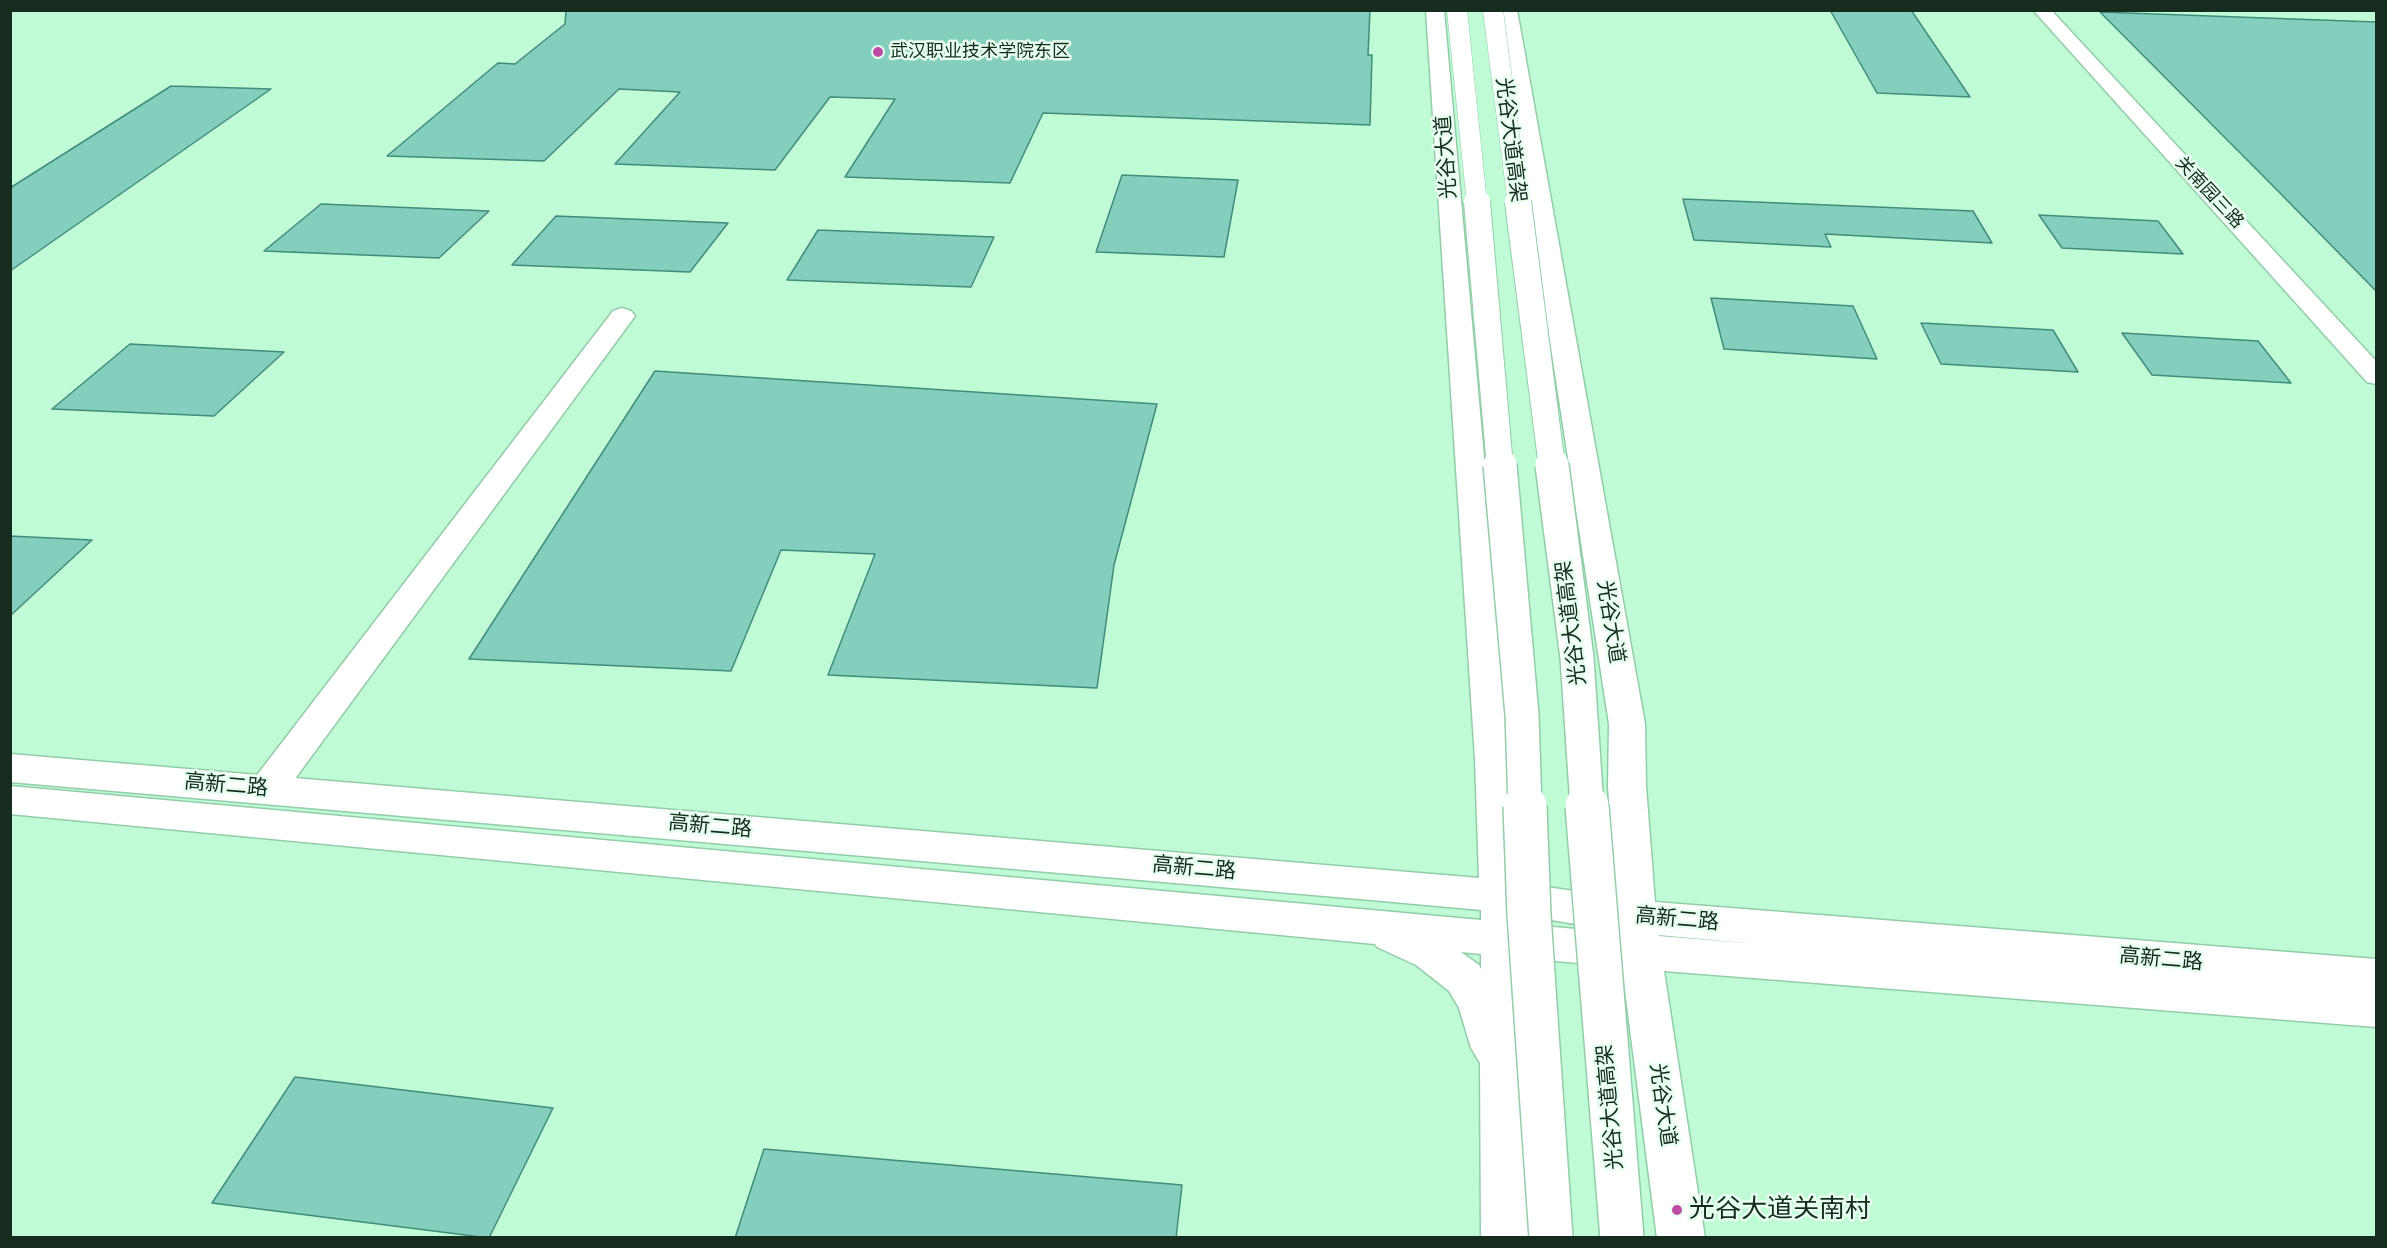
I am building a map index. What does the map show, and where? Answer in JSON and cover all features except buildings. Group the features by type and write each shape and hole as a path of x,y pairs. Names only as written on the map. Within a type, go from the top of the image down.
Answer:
{"main road":[{"name":"光谷大道","path":"1436,10 1493,759 1502,938 1505,1238"},
{"name":"光谷大道高架","path":"1457,10 1473,155 1522,715 1529,915 1551,1238"},
{"name":"光谷大道高架","path":"1493,10 1577,658 1596,929 1622,1238"},
{"name":"光谷大道","path":"1508,10 1627,724 1627,786 1638,935 1681,1238"},
{"name":"关南园三路","path":"2041,10 2376,376"},
{"path":"267,789 622,316"},
{"name":"高新二路","path":"10,768 1500,896 1638,935 2376,1009"},
{"name":"高新二路","path":"10,800 1502,938 1638,935 2376,977"},
{"path":"1367,925 1431,953 1464,978 1479,1005 1494,1052 1502,1110"}],"place":[{"name":"武汉职业技术学院东区","path":"878,52"},
{"name":"光谷大道关南村","path":"1677,1210"}]}
